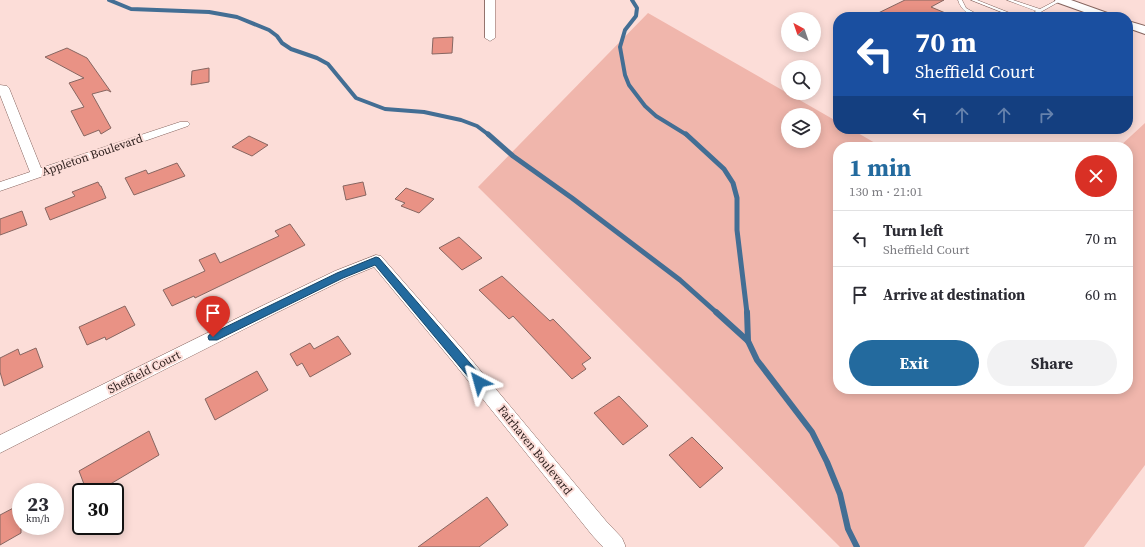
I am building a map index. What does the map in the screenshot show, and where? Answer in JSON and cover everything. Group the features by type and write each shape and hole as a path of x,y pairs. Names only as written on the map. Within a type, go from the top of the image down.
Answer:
{"street":[{"path":"490,0 490,38"},
{"path":"1060,0 1094,12"},
{"path":"1133,26 1145,30"},
{"path":"3,88 37,174"},
{"name":"Appleton Boulevard","path":"0,187 184,124"},
{"name":"Sheffield Court","path":"0,444 270,309 340,275 376,260"},
{"name":"Fairhaven Boulevard","path":"376,260 464,363 599,528 615,545 613,547"}],"lane":[{"path":"960,0 961,6 970,12"},
{"path":"973,0 1005,12"},
{"path":"1009,0 1040,11 1060,0"}],"shaded area":[{"path":"648,13 781,89 781,100 800,100 814,108 781,108 781,148 821,148 821,112 833,119 833,134 860,134 873,142 833,142 833,394 1133,394 1133,142 1124,142 1145,123 1145,465 1084,547 840,547 478,187"}],"building":[{"path":"905,0 944,0 931,7 943,12 880,12"},
{"path":"453,37 452,53 432,54 433,38"},
{"path":"67,48 87,58 111,92 107,90 92,94 111,128 101,134 99,130 84,136 71,111 84,107 69,83 84,78 45,57"},
{"path":"209,68 209,82 191,85 192,71"},
{"path":"249,136 268,145 252,156 232,147"},
{"path":"177,163 185,176 134,195 125,178 146,170 148,174"},
{"path":"98,182 106,198 50,220 45,208 75,196 72,192"},
{"path":"363,182 366,195 346,200 343,186"},
{"path":"406,188 434,199 419,213 401,206 405,203 395,199"},
{"path":"22,211 27,225 0,235 0,219"},
{"path":"290,224 305,245 195,298 194,296 172,306 163,290 205,271 199,260 215,253 220,263 279,236 275,231"},
{"path":"459,237 482,258 462,270 439,248"},
{"path":"502,276 550,321 553,319 591,358 582,364 586,369 572,379 513,316 509,319 479,290"},
{"path":"125,306 135,325 106,340 105,337 87,345 79,327"},
{"path":"338,336 351,354 310,377 302,363 297,366 290,354 310,343 314,349"},
{"path":"36,348 43,367 4,386 0,372 0,358 18,349 20,355"},
{"path":"257,371 268,390 215,420 205,399"},
{"path":"619,396 648,426 623,445 594,413"},
{"path":"149,431 159,455 112,483 84,483 79,471"},
{"path":"692,437 723,468 700,488 669,455"},
{"path":"487,497 508,525 479,547 418,547"},
{"path":"12,509 12,535 18,535 0,545 0,515"}],"waterway":[{"path":"109,0 131,9 209,12 237,17 269,30 277,36 282,43 291,49 317,58 328,64 356,98 385,109 424,112 461,120 477,126 489,135"},
{"path":"632,0 637,8 636,16 625,30 620,47 625,75 629,85 645,106 656,116 687,135"},
{"path":"488,134 513,156 572,198 680,280 717,313"},
{"path":"686,134 724,169 733,183 737,198 737,230 747,313"},
{"path":"716,312 748,341"},
{"path":"747,312 748,341"},
{"path":"748,341 757,360 812,432 827,462 840,494 848,529 857,547"}],"route":[{"path":"213,337 340,275 376,260 479,382"}]}
